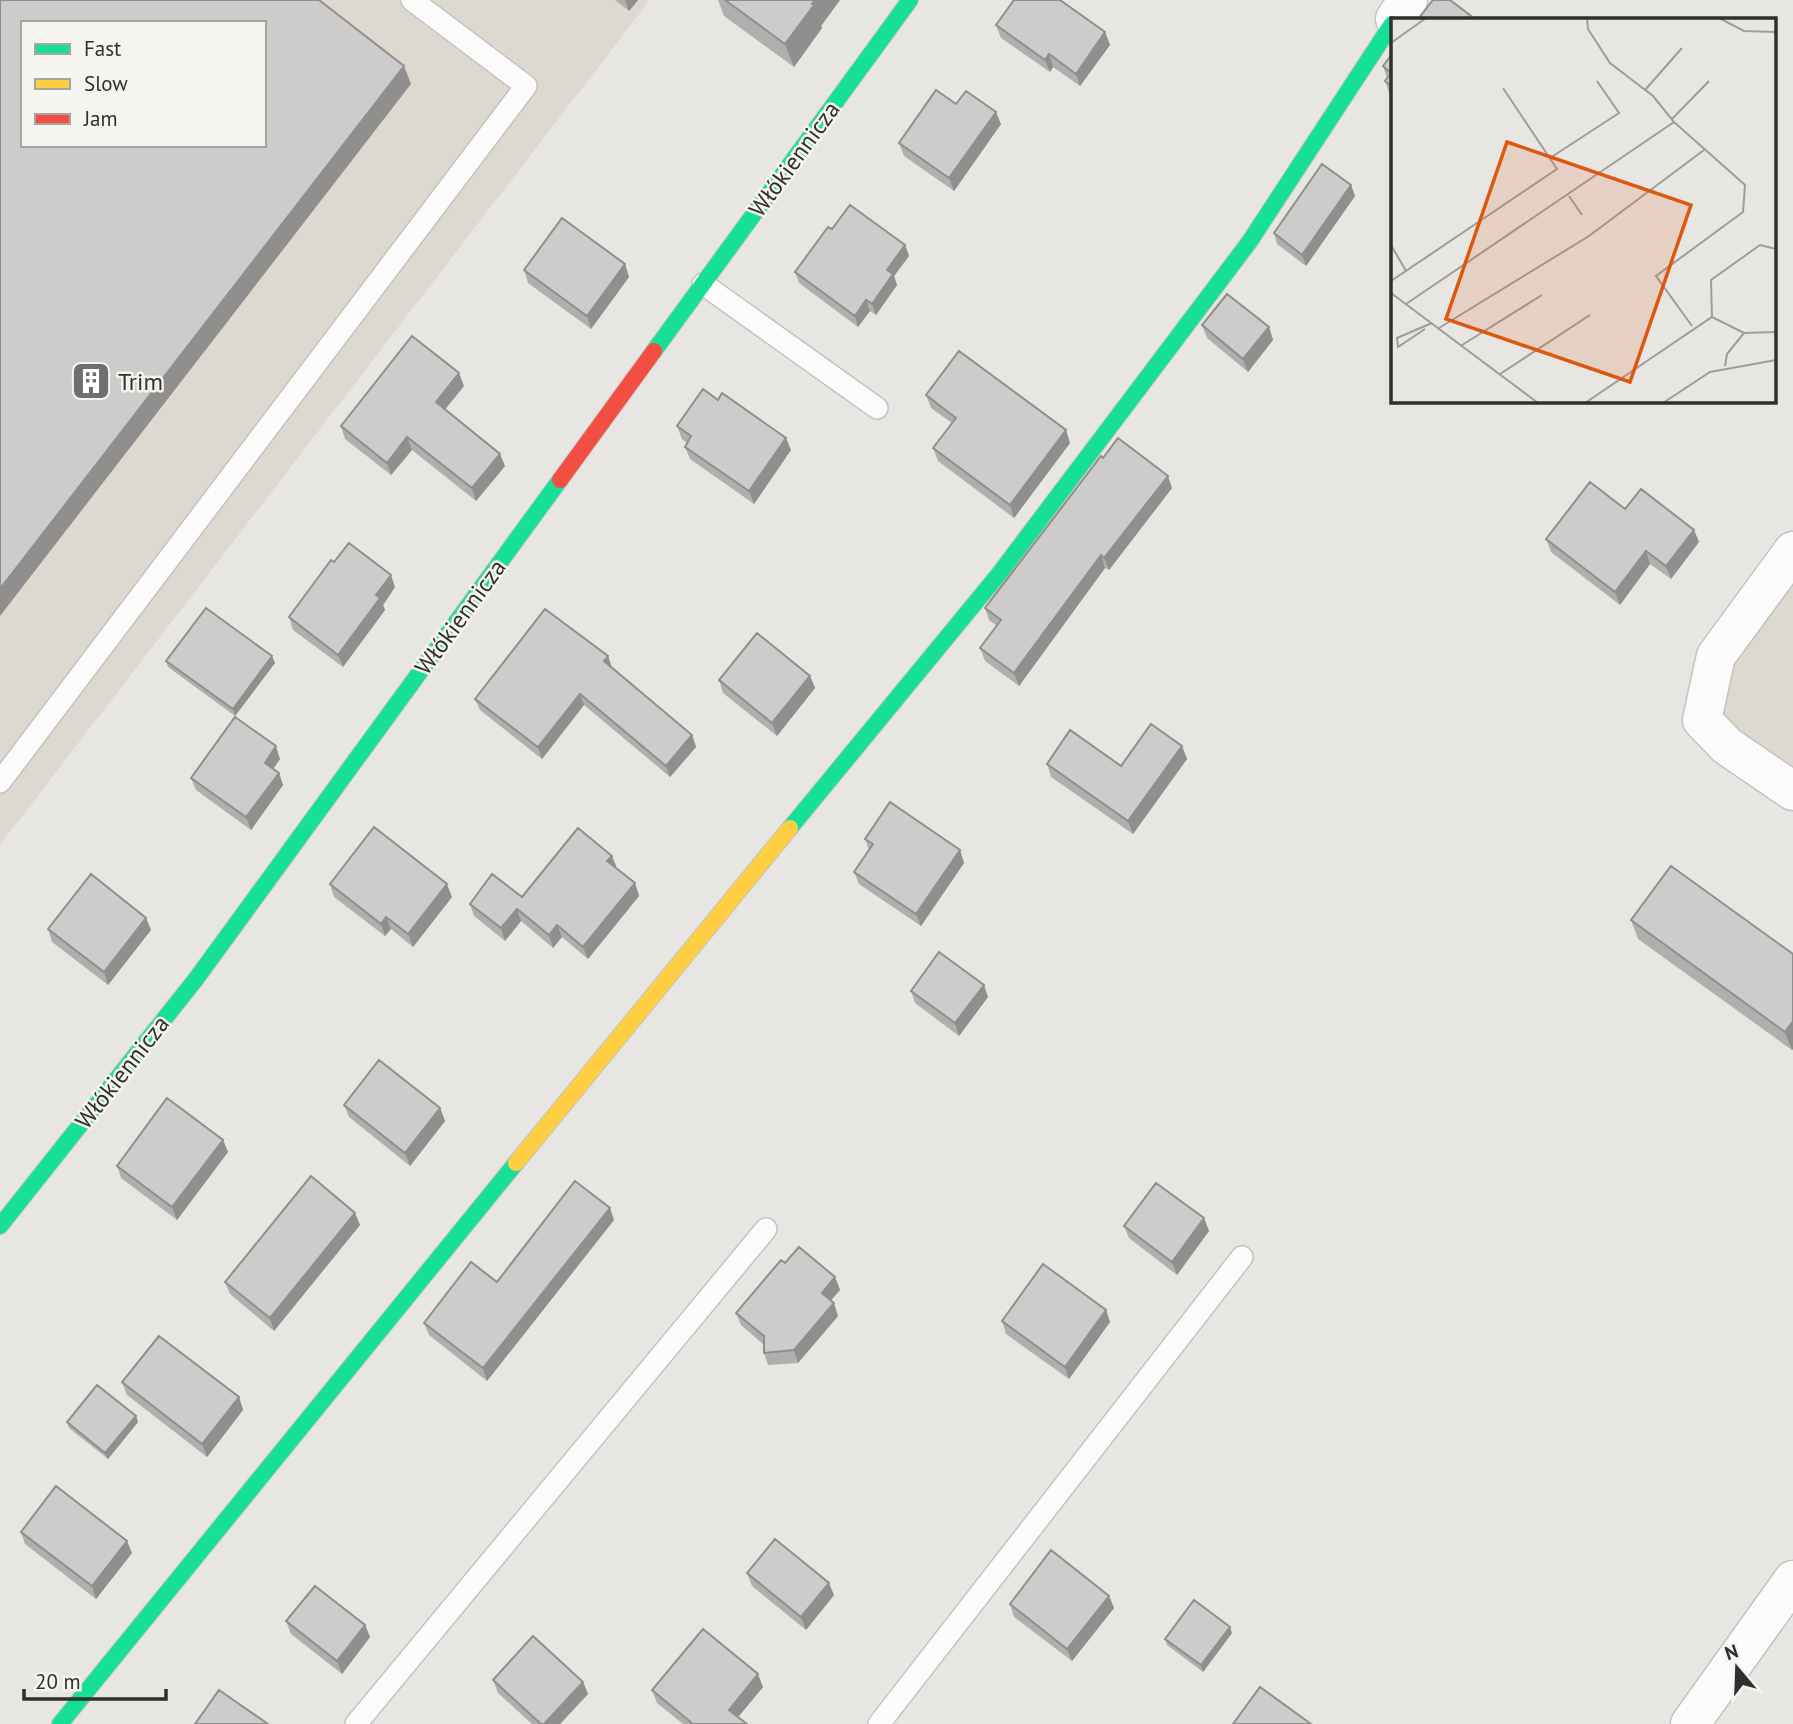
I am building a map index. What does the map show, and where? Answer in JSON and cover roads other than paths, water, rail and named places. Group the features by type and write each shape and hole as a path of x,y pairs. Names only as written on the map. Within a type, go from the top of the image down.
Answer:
{"street":[{"name":"Włókiennicza","path":"0,1226 196,979 909,0"},
{"path":"1396,18 1408,0"},
{"path":"60,1724 463,1227 999,574 1250,242 1391,26"},
{"path":"1793,551 1716,656 1702,720 1727,746 1793,791"},
{"path":"1690,1724 1793,1580"}],"lane":[{"path":"0,782 526,86 438,7 412,0"},
{"path":"703,284 877,408"},
{"path":"356,1724 766,1229"},
{"path":"879,1724 1242,1257"}],"place":[{"name":"Trim","path":"91,381"}]}
